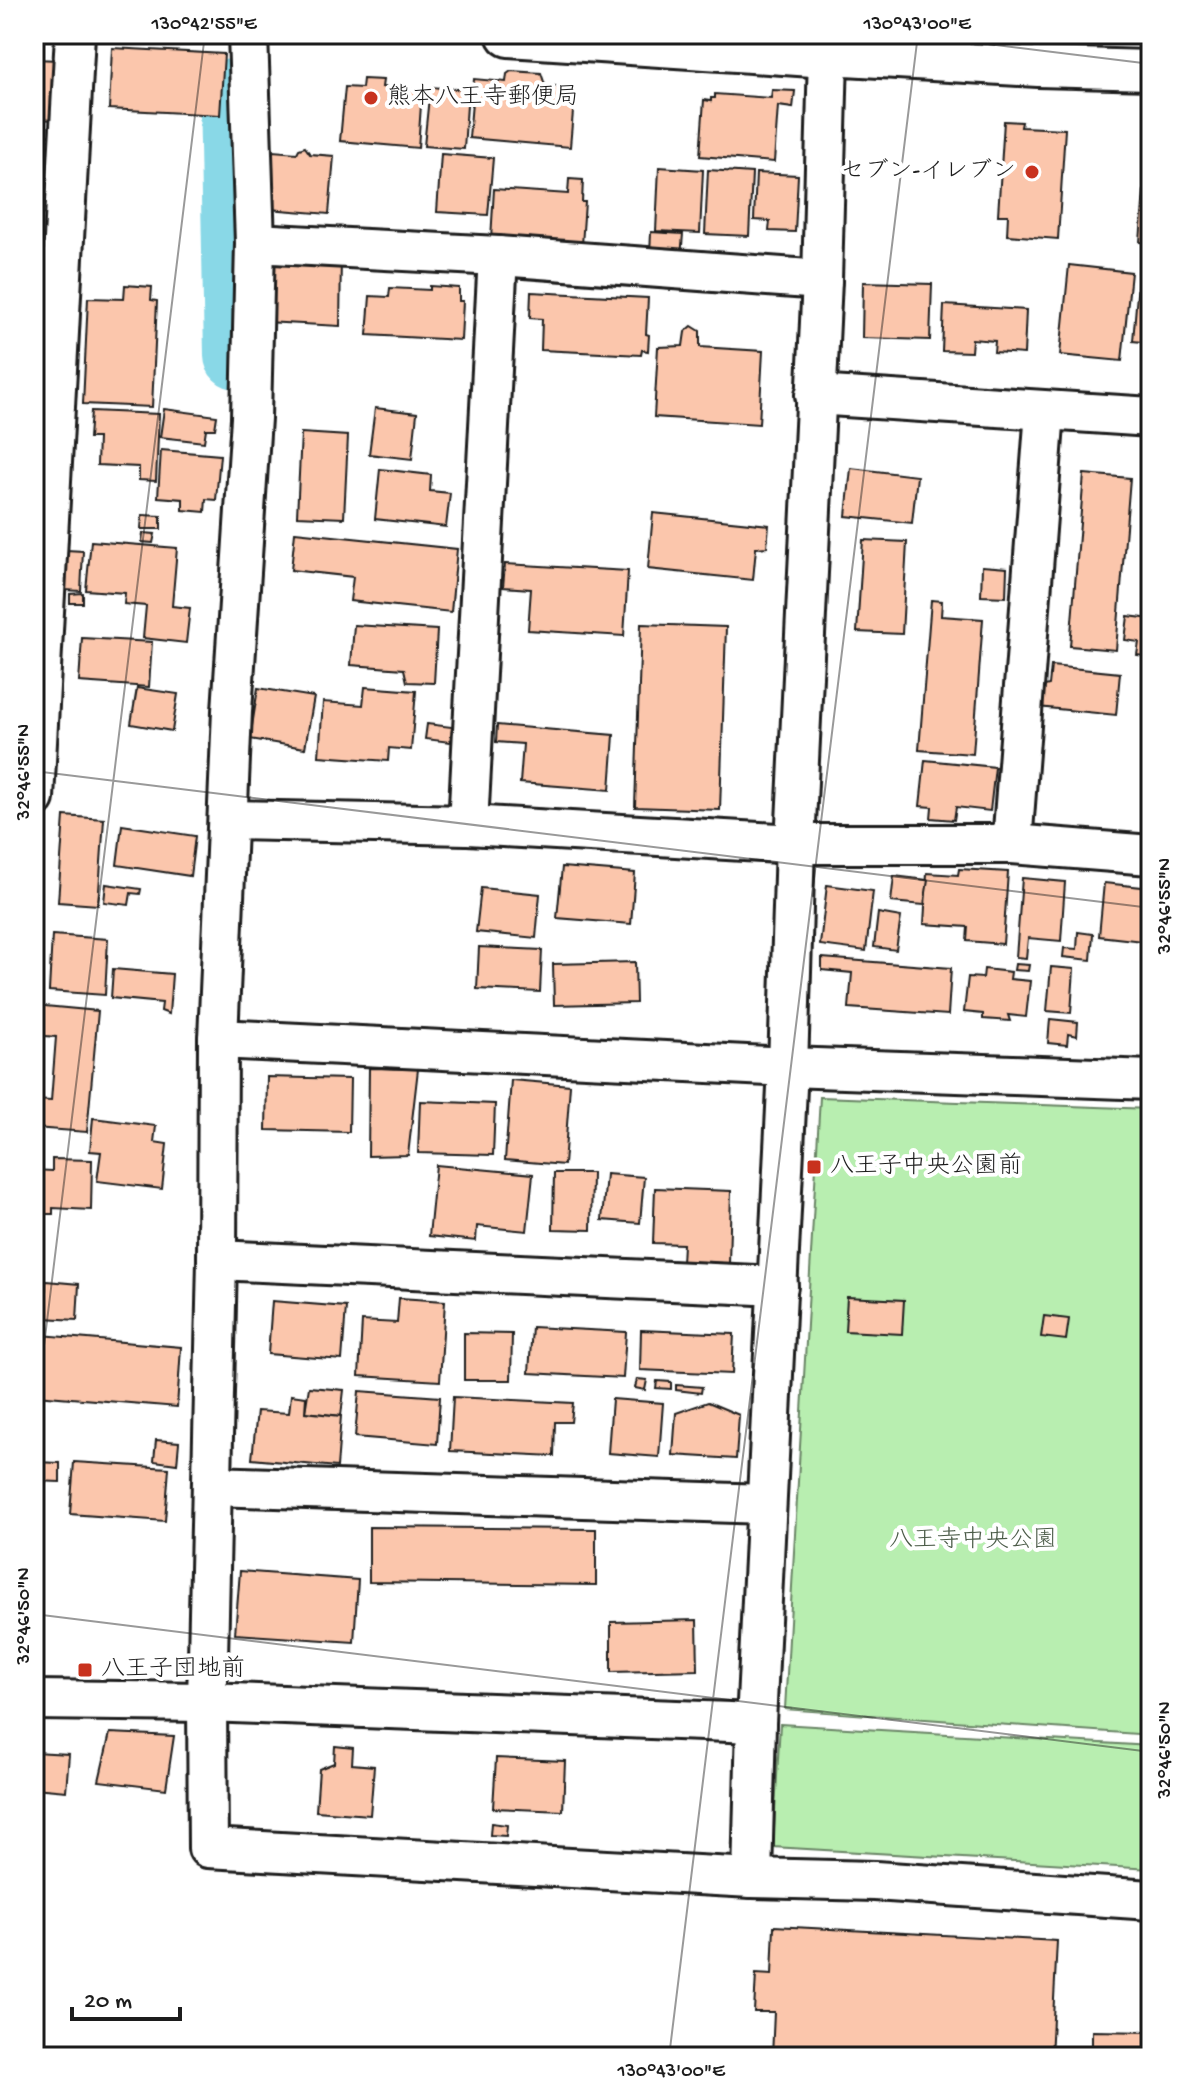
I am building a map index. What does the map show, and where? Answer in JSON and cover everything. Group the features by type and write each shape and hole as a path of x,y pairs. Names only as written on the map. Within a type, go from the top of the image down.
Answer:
{"street":[{"path":"34,798 75,34"},
{"path":"248,34 255,243 251,418 232,711 218,1039 217,1260 207,1702 208,1848 752,1878 875,1881 1151,1900"},
{"path":"509,34 830,44 1038,67 1151,70"},
{"path":"752,1878 756,1723 788,1067 830,44"},
{"path":"255,243 498,256 822,280"},
{"path":"468,825 498,256"},
{"path":"815,395 1151,417"},
{"path":"1012,844 1045,411"},
{"path":"229,820 468,825 795,844 1012,844 1151,855"},
{"path":"218,1039 788,1067 1151,1080"},
{"path":"217,1260 778,1286"},
{"path":"212,1486 766,1504"},
{"path":"34,1700 207,1702 756,1723"}],"green space":[{"name":"八王寺中央公園","path":"820,1097 1151,1109 1151,1735 785,1709"},
{"path":"780,1724 1151,1746 1151,1869 773,1847"}],"building":[{"path":"112,48 224,54 220,115 109,109"},
{"path":"34,59 59,60 56,120 34,119"},
{"path":"511,71 541,73 545,85 575,88 570,147 469,138 474,79 506,82 507,74"},
{"path":"363,79 383,80 382,87 422,90 418,148 340,141 345,87 362,88"},
{"path":"430,87 468,90 464,149 424,146"},
{"path":"772,90 795,91 793,108 778,106 774,162 700,156 704,100 711,101 715,94 771,98"},
{"name":"セブン-イレブン","path":"1004,121 1022,122 1021,127 1065,129 1058,239 1007,235 1008,215 998,215"},
{"path":"305,147 310,154 334,156 329,214 269,209 273,151 297,153"},
{"path":"441,154 493,158 488,215 437,212"},
{"path":"659,167 703,170 700,233 656,231"},
{"path":"708,170 752,173 749,236 705,234"},
{"path":"756,173 798,175 795,232 769,231 770,221 754,220"},
{"path":"1145,177 1151,178 1151,243 1140,242"},
{"path":"569,179 583,180 582,245 491,239 494,189 568,194"},
{"path":"651,232 683,234 681,257 650,255"},
{"path":"271,251 341,256 340,326 265,322"},
{"path":"1069,265 1131,272 1122,361 1060,355"},
{"path":"1139,270 1151,271 1151,343 1133,341"},
{"path":"863,282 932,284 930,340 862,338"},
{"path":"125,285 152,287 151,300 157,301 152,407 83,404 88,298 124,299"},
{"path":"430,286 459,288 459,301 463,301 461,340 367,335 370,296 389,297 390,288 430,290"},
{"path":"531,292 648,298 648,351 642,350 641,355 541,350 542,319 530,318"},
{"path":"944,305 1026,310 1024,354 994,352 995,341 972,339 971,352 942,351"},
{"path":"692,326 700,331 700,347 763,351 759,424 654,417 658,347 683,346 685,332"},
{"path":"34,327 38,327 34,371"},
{"path":"375,408 417,413 412,459 369,454"},
{"path":"164,409 217,416 215,429 206,429 204,442 160,437"},
{"path":"91,411 159,414 156,481 139,480 139,467 97,465 98,438 89,438"},
{"path":"301,433 348,436 344,518 297,516"},
{"path":"161,450 220,455 216,500 206,499 205,512 183,510 183,499 158,497"},
{"path":"851,468 917,476 912,523 846,516"},
{"path":"380,469 431,475 430,491 450,493 446,527 375,519"},
{"path":"1084,474 1130,478 1116,650 1070,646"},
{"path":"653,513 769,525 767,547 756,548 753,580 648,569"},
{"path":"142,515 161,516 161,529 141,529"},
{"path":"295,532 457,549 451,612 350,601 353,577 291,570"},
{"path":"143,533 155,534 153,543 142,542"},
{"path":"863,540 907,542 902,634 857,632"},
{"path":"91,541 177,548 172,606 190,608 186,643 143,638 146,606 124,604 125,593 86,590"},
{"path":"66,550 83,551 81,591 64,590"},
{"path":"505,564 628,571 624,636 528,630 531,589 503,587"},
{"path":"982,566 1007,568 1006,597 981,596"},
{"path":"83,593 83,603 70,603 70,594"},
{"path":"931,600 942,601 941,616 983,619 973,754 919,750"},
{"path":"1128,616 1151,619 1151,657 1137,655 1139,642 1125,640"},
{"path":"641,624 726,627 720,810 635,807"},
{"path":"354,625 437,630 434,683 407,682 404,669 351,665"},
{"path":"82,638 152,642 149,687 79,682"},
{"path":"1051,666 1120,673 1116,715 1038,707 1041,687 1049,685"},
{"path":"365,687 416,691 411,750 389,748 388,761 319,756 323,702 363,705"},
{"path":"137,688 178,694 172,731 131,724"},
{"path":"258,688 314,697 305,748 250,739"},
{"path":"427,724 452,727 450,742 425,739"},
{"path":"497,725 614,735 610,790 520,783 523,744 496,742"},
{"path":"925,760 995,767 990,811 956,807 954,820 931,818 932,807 920,806"},
{"path":"64,816 104,819 98,905 58,902"},
{"path":"122,825 195,836 190,876 117,865"},
{"path":"562,867 635,873 631,924 557,918"},
{"path":"959,869 1008,872 1003,944 967,941 968,927 924,924 927,873 958,875"},
{"path":"894,876 928,880 924,905 891,902"},
{"path":"1022,878 1065,882 1061,941 1028,938 1026,958 1016,957"},
{"path":"1104,883 1151,888 1151,942 1099,936"},
{"path":"106,884 141,889 140,894 131,893 129,905 104,902"},
{"path":"827,885 873,891 866,951 820,945"},
{"path":"481,888 540,894 536,938 476,932"},
{"path":"878,913 901,917 896,950 874,947"},
{"path":"1078,932 1093,934 1091,960 1063,957 1064,948 1077,949"},
{"path":"52,935 108,939 105,995 49,991"},
{"path":"479,947 542,950 540,992 477,989"},
{"path":"822,958 951,968 948,1015 849,1008 852,973 822,970"},
{"path":"635,962 636,1003 554,1005 553,964"},
{"path":"1015,964 1029,965 1028,971 1014,970"},
{"path":"1051,967 1074,969 1071,1013 1047,1011"},
{"path":"113,969 172,974 169,1014 161,1011 162,1003 111,998"},
{"path":"984,969 1011,972 1010,979 1030,981 1026,1017 1008,1015 1010,1021 983,1019 983,1014 964,1012 968,977 983,978"},
{"path":"34,1005 98,1011 87,1132 34,1128 34,1100 51,1101 56,1037 34,1035"},
{"path":"1050,1019 1078,1022 1077,1036 1068,1034 1067,1045 1048,1043"},
{"path":"369,1068 418,1069 408,1155 368,1156"},
{"path":"267,1077 350,1079 349,1132 266,1130"},
{"path":"511,1080 570,1085 564,1165 505,1160"},
{"path":"420,1101 495,1104 493,1155 418,1153"},
{"path":"93,1118 156,1126 154,1142 167,1144 162,1189 97,1181 101,1152 90,1151"},
{"path":"52,1159 92,1160 91,1210 53,1208 53,1214 34,1214 34,1170 52,1171"},
{"path":"436,1165 533,1174 527,1231 477,1226 476,1241 429,1236"},
{"path":"554,1173 592,1173 591,1230 553,1229"},
{"path":"606,1174 644,1177 640,1223 602,1220"},
{"path":"655,1188 731,1191 729,1264 682,1263 683,1244 653,1243"},
{"path":"46,1281 79,1284 77,1320 44,1318"},
{"path":"847,1297 904,1300 902,1334 845,1331"},
{"path":"399,1298 445,1301 440,1381 359,1376 362,1321 397,1323"},
{"path":"272,1301 346,1307 342,1360 268,1354"},
{"path":"1044,1316 1069,1319 1066,1340 1041,1337"},
{"path":"532,1327 626,1332 623,1378 529,1373"},
{"path":"641,1330 734,1334 732,1374 640,1370"},
{"path":"464,1333 512,1334 511,1380 464,1380"},
{"path":"41,1335 181,1347 177,1407 36,1395"},
{"path":"637,1379 647,1380 645,1390 635,1388"},
{"path":"657,1381 671,1382 671,1389 656,1388"},
{"path":"676,1385 702,1387 701,1393 676,1390"},
{"path":"309,1387 344,1390 341,1416 305,1412"},
{"path":"359,1391 440,1397 437,1444 355,1437"},
{"path":"291,1395 306,1397 305,1412 341,1416 337,1467 252,1459 257,1411 289,1413"},
{"path":"453,1397 573,1403 571,1422 555,1422 554,1456 450,1451"},
{"path":"612,1399 663,1403 659,1457 608,1453"},
{"path":"708,1402 739,1415 736,1459 673,1455 676,1413"},
{"path":"156,1440 179,1442 177,1464 154,1461"},
{"path":"34,1462 60,1463 60,1482 34,1481"},
{"path":"74,1462 169,1468 165,1521 70,1514"},
{"path":"369,1527 596,1529 596,1585 369,1582"},
{"path":"240,1571 358,1580 354,1642 235,1634"},
{"path":"697,1620 698,1670 611,1672 611,1622"},
{"path":"110,1733 174,1736 166,1789 99,1781"},
{"path":"335,1746 353,1748 352,1764 374,1766 370,1815 316,1811 319,1769 334,1763"},
{"path":"34,1752 69,1754 66,1791 34,1788"},
{"path":"496,1758 565,1761 563,1811 493,1808"},
{"path":"491,1823 507,1825 506,1836 490,1835"},
{"path":"774,1926 1057,1941 1051,2057 772,2057 774,2012 754,2012 756,1974 772,1975"},
{"path":"1092,2031 1151,2032 1151,2057 1092,2057"}],"waterway":[{"path":"232,92 237,356"}],"place":[{"name":"熊本八王寺郵便局","path":"371,98"},
{"name":"セブン-イレブン","path":"1032,172"},
{"name":"八王子中央公園前","path":"814,1167"},
{"name":"八王子団地前","path":"85,1670"}]}
